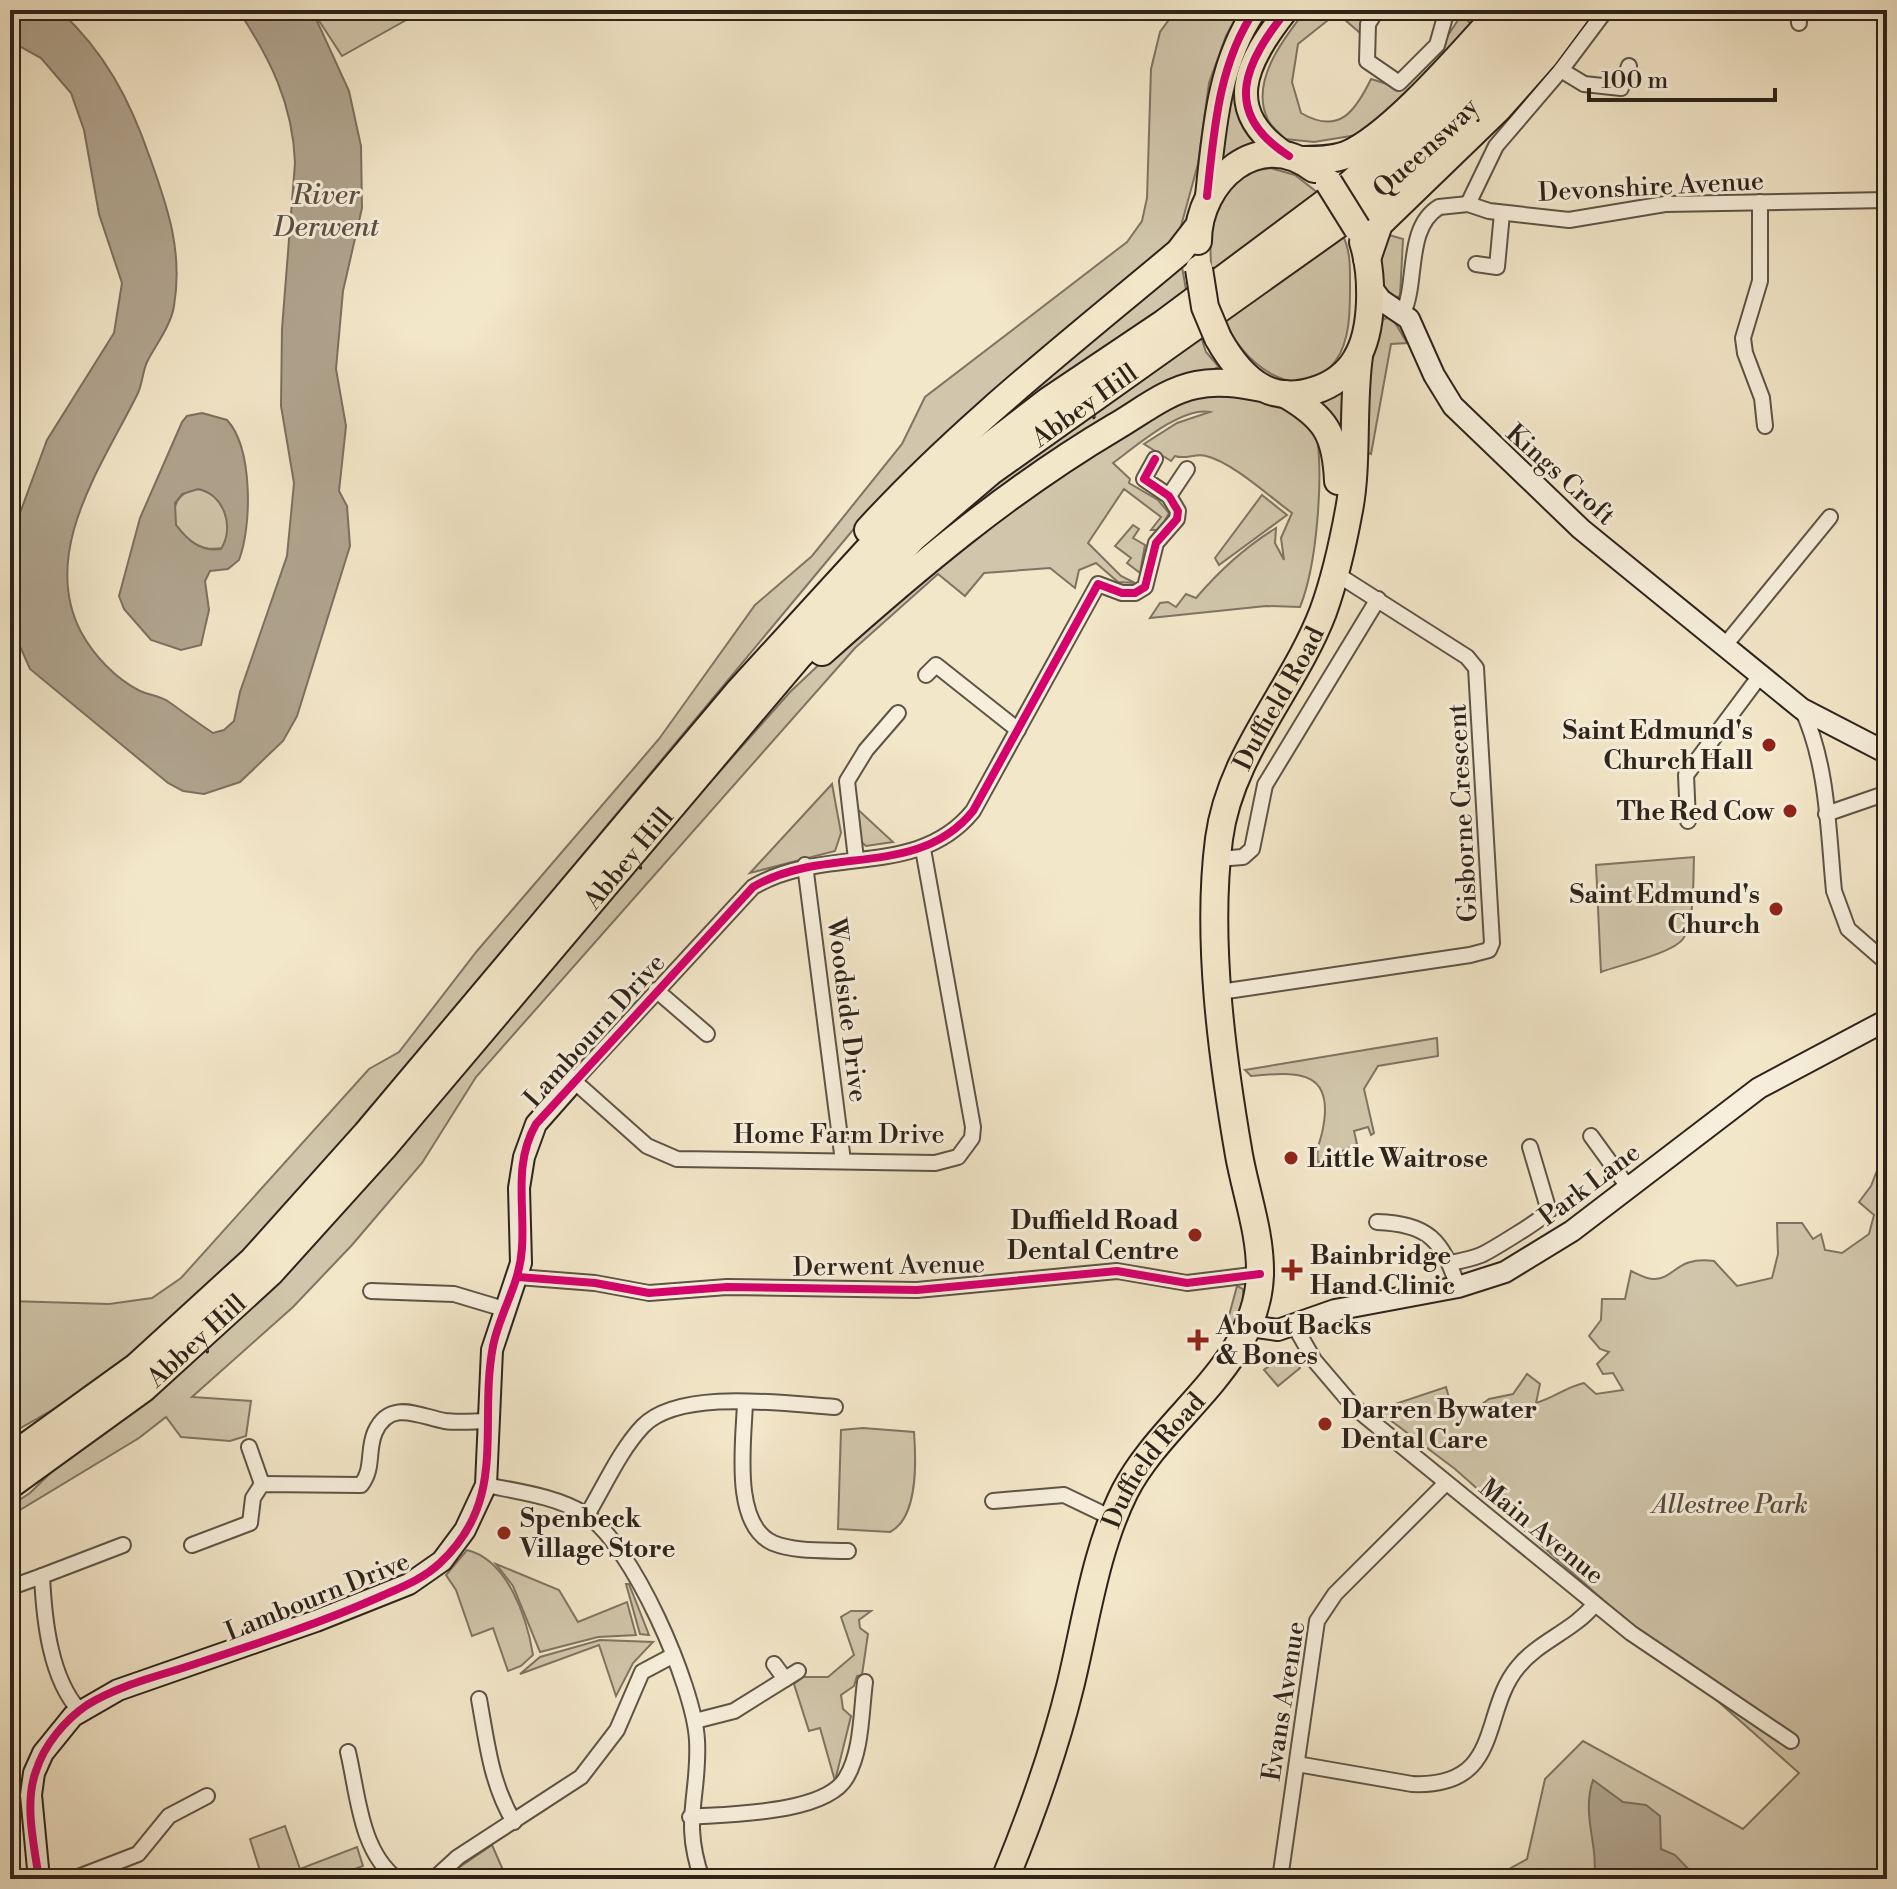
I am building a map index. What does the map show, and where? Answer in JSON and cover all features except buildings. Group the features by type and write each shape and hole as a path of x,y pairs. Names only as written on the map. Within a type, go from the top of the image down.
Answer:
{"highway":[{"path":"1273,391 1238,366 1218,338 1205,307 1199,269 1199,226 1207,196 1225,174 1246,161 1265,155 1341,157 1373,138 1427,88 1501,10"},
{"name":"Queensway","path":"1269,261 1403,139 1528,10"},
{"name":"Queensway","path":"1269,261 1350,216 1424,151 1523,51 1557,10"},
{"path":"745,721 932,553 1008,495 1084,445 1188,387 1226,382 1273,391 1320,388 1344,375 1359,356 1366,326 1368,272 1376,228 1498,109 1544,57 1579,10"},
{"path":"1296,158 1329,183 1357,228 1368,272"},
{"path":"738,692 825,578 897,498 998,406 1179,252 1199,226"},
{"name":"Abbey Hill","path":"10,1458 136,1367 253,1260 366,1134 738,692 867,551 956,472 1048,401 1269,261"},
{"name":"Abbey Hill","path":"10,1485 144,1388 270,1273 374,1159 837,613 914,537 990,472 1269,261"},
{"name":"Duffield Road","path":"1005,1879 1057,1737 1096,1574 1114,1519 1143,1460 1224,1366 1253,1316 1260,1274 1233,1113 1220,992 1217,859 1232,785 1313,636 1335,573 1349,510 1359,356"},
{"name":"Duffield Road","path":"1273,391 1311,410 1332,440 1337,465 1341,536"}],"main road":[{"path":"1207,196 1224,80 1232,53 1255,10"},
{"path":"1287,10 1263,42 1252,64 1246,99 1255,130 1296,158"}],"street":[{"path":"1377,10 1368,24 1367,61 1399,83 1437,45 1447,10"},
{"path":"1366,326 1381,314 1400,312 1410,299 1413,259 1423,225 1439,207 1468,204 1496,146 1561,70 1606,10"},
{"path":"1561,70 1584,84 1621,91 1629,66"},
{"name":"Devonshire Avenue","path":"1468,204 1502,213 1569,220 1665,204 1887,200"},
{"path":"1760,202 1760,281 1743,338 1745,353 1762,398 1765,426"},
{"path":"1476,264 1497,267 1502,213"},
{"name":"Kings Croft","path":"1368,272 1381,300 1409,319 1442,389 1471,427 1581,529 1762,673 1802,709 1887,753"},
{"path":"1155,459 1144,479 1169,496 1187,469"},
{"name":"Lambourn Drive","path":"39,1879 31,1795 34,1773 43,1753 80,1711 118,1690 340,1613 428,1573 465,1530 486,1485 492,1350 504,1309 518,1277 522,1245 519,1188 525,1151 536,1124 746,892 784,870 923,849 944,840 973,811 1098,584 1122,593 1135,593 1145,587 1156,543 1178,515 1176,503 1169,496"},
{"path":"1726,644 1830,517"},
{"name":"Gisborne Crescent","path":"1220,992 1470,955 1489,950 1492,943 1476,668 1467,657 1335,573"},
{"name":"Duffield Road","path":"1217,859 1243,857 1252,849 1265,785 1378,599"},
{"path":"926,675 936,665 1018,730"},
{"path":"1688,821 1686,775 1762,673"},
{"path":"1802,709 1816,747 1834,891 1843,919 1852,933 1887,963"},
{"path":"856,859 847,781 861,758 887,738 898,713"},
{"path":"1826,814 1887,793"},
{"name":"Home Farm Drive","path":"574,1081 647,1146 665,1156 690,1160 843,1161 947,1161 958,1157 972,1138 931,879 923,849"},
{"name":"Woodside Drive","path":"805,865 843,1161"},
{"path":"656,990 707,1034"},
{"name":"Park Lane","path":"1294,1325 1335,1310 1458,1287 1505,1272 1537,1255 1759,1088 1887,1020"},
{"path":"1591,1136 1628,1187"},
{"path":"1450,1263 1483,1255 1504,1239 1545,1219 1549,1211 1530,1147"},
{"path":"1377,1222 1421,1229 1440,1244 1458,1287"},
{"name":"Derwent Avenue","path":"518,1277 595,1283 649,1293 727,1287 917,1290 1117,1271 1187,1283 1260,1274"},
{"path":"371,1291 454,1294 504,1309"},
{"path":"1253,1316 1294,1325"},
{"name":"Main Avenue","path":"1294,1325 1314,1360 1352,1406 1594,1605 1791,1741"},
{"path":"745,1402 744,1495 755,1527 774,1543 848,1551"},
{"path":"587,1515 644,1425 674,1409 745,1402 835,1407"},
{"path":"262,1484 361,1485 369,1470 372,1441 379,1424 403,1411 416,1411 447,1421 489,1421"},
{"path":"249,1447 262,1484"},
{"name":"Evans Avenue","path":"1280,1879 1321,1613 1354,1574 1446,1483"},
{"path":"192,1545 250,1523 253,1498 262,1484"},
{"path":"486,1485 554,1499 587,1515 614,1541 642,1586 695,1721 697,1760 690,1817 699,1878"},
{"path":"993,1501 1064,1495 1114,1519"},
{"path":"17,1585 123,1545"},
{"path":"42,1576 45,1615 59,1674 71,1701 80,1711"},
{"path":"1297,1764 1412,1784 1431,1784 1458,1774 1474,1762 1489,1741 1501,1698 1515,1671 1530,1655 1578,1624 1594,1605"},
{"path":"434,1879 458,1857 581,1777 617,1730 637,1679 652,1665 672,1656"},
{"path":"774,1664 785,1679"},
{"path":"695,1721 734,1711 798,1671"},
{"path":"690,1817 792,1805 836,1791 854,1761 859,1691"},
{"path":"479,1699 492,1776 499,1798 514,1822"},
{"path":"348,1752 371,1848 382,1866 397,1879"},
{"path":"73,1879 138,1854 169,1816 207,1796"}],"green space":[{"path":"312,10 424,10 342,56"},
{"path":"1176,10 1240,10 1226,36 1209,83 1198,164 1178,237 862,519 381,1097 261,1233 165,1328 89,1389 10,1434 10,1301 109,1304 152,1298 181,1278 369,1069 399,1052 477,951 659,739 755,605 812,556 902,444 925,397 1127,242 1142,221 1147,198 1151,69 1160,32"},
{"path":"1263,10 1275,10 1245,60 1237,95 1239,112 1246,129 1259,146 1218,168 1227,91"},
{"path":"1306,10 1369,10 1359,32 1337,13 1298,44 1292,82 1301,113 1326,122 1336,121 1352,110 1371,79 1400,88 1435,55 1462,14 1474,28 1363,134 1314,142 1285,139 1268,120 1263,106 1263,91 1279,47"},
{"path":"1270,168 1295,175 1318,193 1212,276 1213,222 1224,193 1235,181"},
{"path":"1382,233 1403,239 1400,296 1391,299 1376,283"},
{"path":"1342,234 1349,260 1350,297 1348,325 1341,352 1321,375 1305,381 1288,380 1271,374 1242,349 1223,318"},
{"path":"1182,267 1187,295 954,461 1036,384"},
{"path":"1393,319 1407,343 1391,344 1371,454 1364,451 1358,411 1380,321"},
{"path":"1201,337 1206,352 1219,367 1166,388 907,559 993,484"},
{"path":"1344,381 1344,463 1307,400"},
{"path":"1230,389 1298,413 1316,430 1319,471 1315,544 1300,607 1266,606 1150,618 1160,603 1168,602 1176,607 1186,594 1196,598 1233,560 1276,528 1275,543 1284,560 1281,538 1292,513 1239,472 1216,460 1202,455 1175,456 1171,461 1144,444 1177,423 1210,412 1186,415 1173,421 1113,463 1130,479 1129,483 1158,500 1169,513 1160,530 1151,530 1161,517 1124,489 1088,543 1121,576 1135,583 1118,582 1096,563 1079,570 1075,588 1050,568 984,573 965,596 938,574 855,648 476,1077 422,1163 352,1245 293,1307 192,1397 251,1401 246,1436 230,1441 181,1437 166,1417 139,1438 10,1516 10,1506 30,1493 74,1450 645,856 790,692 877,610 939,555 1155,410"},
{"path":"198,489 215,497 225,512 228,531 222,548 196,544 176,525 174,512 177,501 185,493"},
{"path":"1262,495 1287,515 1219,565 1215,558"},
{"path":"1133,525 1139,529 1133,538 1145,545 1140,573 1127,563 1131,558 1115,546"},
{"path":"832,784 841,833 835,851 750,873"},
{"path":"854,806 893,842 866,846 859,840"},
{"path":"1694,857 1690,922 1683,939 1658,954 1601,972 1596,865"},
{"path":"1437,1038 1438,1056 1378,1066 1364,1089 1374,1133 1371,1135 1368,1127 1354,1131 1357,1144 1318,1163 1325,1113 1324,1097 1319,1086 1299,1075 1251,1076 1245,1070"},
{"name":"Allestree Park","path":"1885,1150 1887,1879 1491,1879 1527,1859 1545,1779 1583,1741 1743,1829 1799,1773 1455,1469 1377,1410 1446,1387 1451,1405 1478,1407 1489,1399 1513,1394 1527,1374 1540,1384 1536,1403 1584,1383 1596,1394 1623,1390 1613,1373 1603,1374 1597,1364 1609,1352 1600,1349 1589,1336 1601,1320 1602,1299 1625,1299 1631,1271 1646,1278 1662,1278 1684,1264 1702,1260 1714,1261 1737,1286 1772,1278 1778,1254 1777,1223 1802,1223 1813,1239 1821,1234 1825,1250 1842,1253 1869,1234 1874,1215 1859,1202 1871,1186"},
{"path":"1237,1286 1243,1289 1243,1303 1235,1323 1230,1326 1227,1323"},
{"path":"1284,1354 1290,1354 1300,1368 1278,1386 1264,1370"},
{"path":"863,1428 914,1432 915,1472 911,1501 899,1525 890,1532 838,1529 841,1430"},
{"path":"467,1550 494,1565 513,1592 526,1624 533,1655 521,1666 508,1671 493,1628 472,1636 456,1590 446,1575"},
{"path":"496,1564 559,1590 578,1622 627,1602 636,1635 598,1637 540,1652 513,1586"},
{"path":"626,1584 629,1584 649,1635 640,1634"},
{"path":"851,1611 871,1611 859,1620 860,1628 868,1634 862,1675 857,1676 854,1686 841,1695 843,1709 851,1716 835,1781 820,1728 809,1731 794,1684 803,1677 828,1677 854,1655 841,1617"},
{"path":"600,1640 653,1642 633,1663 616,1696 599,1645 520,1674 540,1657"},
{"path":"285,1826 300,1869 357,1847 363,1866 328,1879 247,1879 261,1874 250,1839"},
{"path":"492,1845 507,1879 442,1879"}],"water":[{"name":"River Derwent","path":"10,10 59,10 103,60 125,97 163,195 177,267 170,320 146,364 137,395 80,509 71,540 67,571 70,602 86,641 114,673 140,691 166,700 213,733 224,730 234,721 240,692 287,556 294,483 281,406 282,329 295,163 293,141 278,82 238,10 312,10 349,91 361,146 362,208 343,291 336,369 346,426 339,491 347,506 350,546 297,716 283,741 240,782 204,794 183,791 168,783 30,669 10,624 10,540 47,440 114,333 122,283 99,214 84,130 71,93 41,58 10,41"},
{"path":"202,413 227,420 236,433 246,468 248,508 239,560 228,569 210,571 205,581 209,610 201,645 181,650 151,640 124,609 119,596 140,518 187,416","holes":["198,489 207,492 220,504 227,522 221,549 207,549 196,544 176,525 175,503 182,494"]},
{"path":"1593,1780 1623,1802 1646,1805 1660,1816 1661,1849 1675,1855 1698,1879 1594,1879 1589,1818"}],"cycle path":[{"path":"1207,196 1225,76 1255,10"},
{"path":"1287,10 1260,49 1246,86 1247,104 1254,122 1267,139 1289,156"},
{"path":"39,1879 31,1824 32,1783 50,1743 79,1711 126,1686 287,1633 402,1587 433,1569 461,1539 475,1513 483,1487 493,1346 520,1261 522,1169 536,1124 753,887 781,874 810,867 898,854 925,846 950,832 973,811 1098,584 1122,593 1135,593 1145,587 1156,543 1177,519 1178,511 1169,496 1144,479 1155,459"},
{"path":"518,1277 595,1283 649,1293 727,1287 917,1290 1117,1271 1187,1283 1260,1274"}],"place":[{"name":"Saint Edmund's Church Hall","path":"1769,745"},
{"name":"The Red Cow","path":"1790,811"},
{"name":"Saint Edmund's Church","path":"1776,909"},
{"name":"Little Waitrose","path":"1291,1158"},
{"name":"Duffield Road Dental Centre","path":"1195,1235"},
{"name":"Bainbridge Hand Clinic","path":"1292,1270"},
{"name":"About Backs & Bones","path":"1198,1340"},
{"name":"Darren Bywater Dental Care","path":"1325,1424"},
{"name":"Spenbeck Village Store","path":"504,1533"}]}
